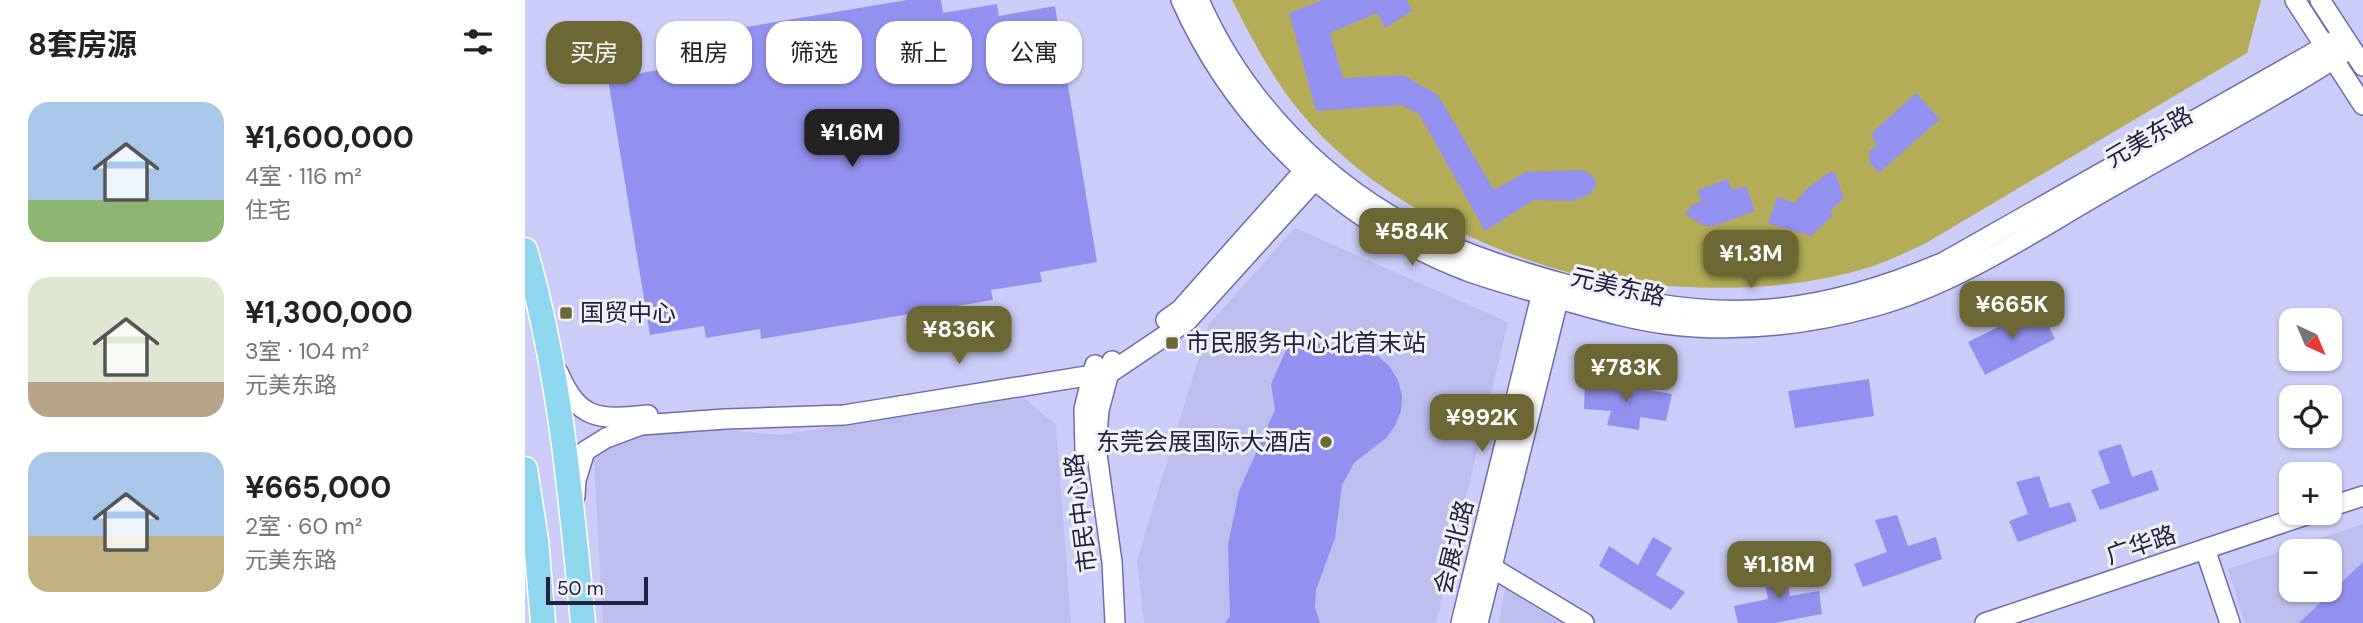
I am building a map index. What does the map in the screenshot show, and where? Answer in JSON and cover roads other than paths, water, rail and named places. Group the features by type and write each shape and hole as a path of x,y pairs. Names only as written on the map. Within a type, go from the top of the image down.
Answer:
{"main road":[{"path":"525,250 543,312 573,522 583,623"},
{"path":"525,470 543,623"}],"street":[{"name":"元美东路","path":"1181,0 1220,75 1242,104 1379,228 1465,270 1552,288 1613,314 1667,324 1714,326 1797,323 1879,305 1951,276 2347,42"},
{"name":"元美东路","path":"1199,0 1216,37 1239,74 1314,170"},
{"path":"2295,0 2363,105"},
{"path":"2308,19 2329,3 2347,42 2363,66"},
{"path":"573,522 576,480 586,451 606,438 641,425 844,415 1103,367 1187,321 1314,170"},
{"name":"会展北路","path":"1478,623 1552,288"},
{"name":"会展北路","path":"1461,623 1552,288"},
{"path":"549,352 575,405 592,415 627,417 699,409 844,406 1103,367"},
{"name":"市民中心路","path":"1102,623 1099,565 1084,446 1084,408 1103,367"},
{"name":"市民中心路","path":"1103,367 1096,447 1112,562 1115,623"},
{"path":"2342,503 2363,496"},
{"name":"广华路","path":"1985,623 2279,524"},
{"path":"2205,549 2230,623"},
{"path":"1491,567 1584,623"}],"place":[{"name":"国贸中心","path":"566,313"},
{"name":"市民服务中心北首末站","path":"1172,343"},
{"name":"东莞会展国际大酒店","path":"1326,442"}]}
